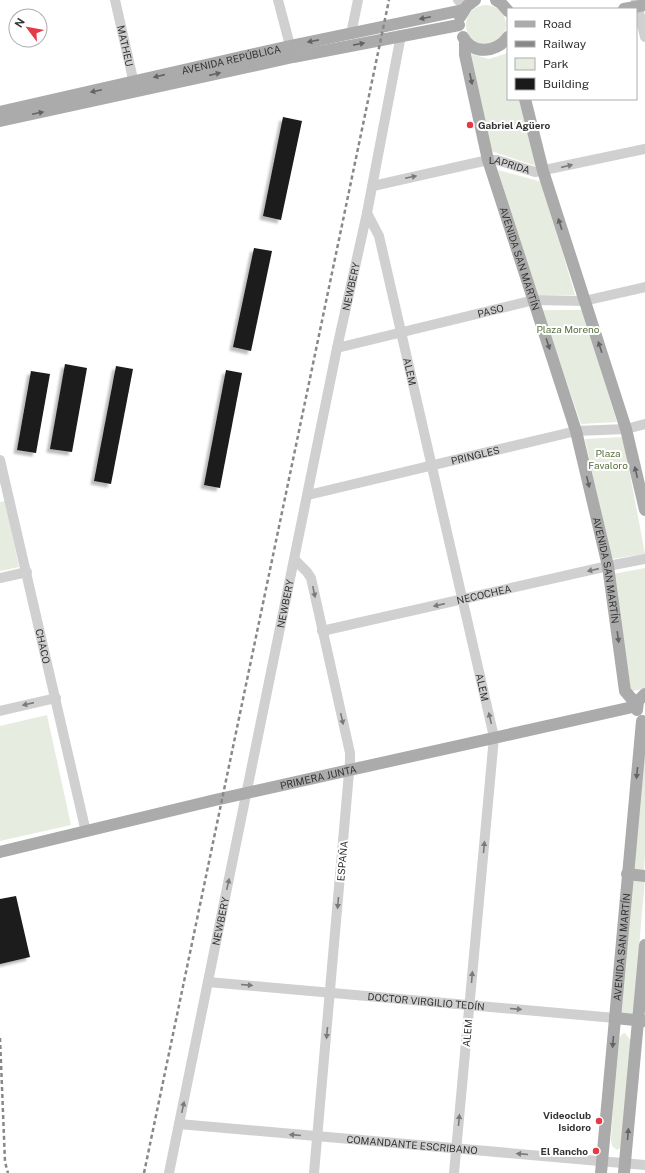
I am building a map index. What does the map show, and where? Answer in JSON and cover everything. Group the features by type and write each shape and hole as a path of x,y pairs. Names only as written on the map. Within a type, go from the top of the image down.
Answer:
{"main road":[{"path":"496,0 508,6"},
{"name":"AVENIDA REPÚBLICA","path":"0,121 135,87 291,51 466,4"},
{"path":"459,25 466,4"},
{"path":"627,8 640,4"},
{"name":"AVENIDA REPÚBLICA","path":"291,51 459,25"},
{"name":"AVENIDA SAN MARTÍN","path":"459,25 465,41 465,55 488,160 576,431 608,566 625,691 637,706"},
{"path":"465,41 479,50 488,50 496,48 507,38"},
{"name":"AVENIDA REPÚBLICA","path":"0,112 135,87"},
{"path":"525,100 543,171 626,429 645,510"},
{"path":"644,722 638,716 637,706 645,694"},
{"name":"PRIMERA JUNTA","path":"0,852 208,801 247,794 494,737 637,706"},
{"name":"AVENIDA SAN MARTÍN","path":"602,1167 627,874 644,722"},
{"path":"627,874 645,876"},
{"path":"625,1168 642,1021 645,945"},
{"name":"DOCTOR VIRGILIO TEDÍN","path":"615,1018 642,1021"}],"street":[{"name":"MATHEU","path":"115,0 135,87"},
{"path":"278,0 291,51"},
{"path":"351,34 358,0"},
{"path":"640,4 645,37"},
{"name":"NEWBERY","path":"169,1173 337,348 373,186 402,35"},
{"name":"LAPRIDA","path":"373,186 488,160 497,160 535,172 645,149"},
{"name":"ALEM","path":"367,213 379,236 494,737 454,1173"},
{"name":"PASO","path":"337,348 401,334 534,300 584,301 645,287"},
{"name":"PRINGLES","path":"308,496 576,431 626,429 645,424"},
{"name":"CHACO","path":"0,460 4,494 27,572 86,832"},
{"name":"NECOCHEA","path":"322,632 608,566 645,559"},
{"name":"ESPAÑA","path":"294,560 307,572 311,578 350,753 314,1173"},
{"path":"0,578 27,572"},
{"path":"0,711 56,698"},
{"name":"DOCTOR VIRGILIO TEDÍN","path":"208,982 615,1018"},
{"name":"COMANDANTE ESCRIBANO","path":"179,1124 456,1148 602,1167 625,1168 645,1165"}],"green space":[{"path":"486,5 497,8 503,14 506,25 503,36 497,42 486,45 475,42 469,36 466,25 469,14 475,8"},
{"path":"507,53 507,100 520,100 536,166 491,151 471,54 489,59"},
{"path":"498,170 542,182 575,295 536,295"},
{"name":"Plaza Moreno","path":"542,310 582,310 617,422 581,424"},
{"name":"Plaza Favaloro","path":"623,437 645,554 611,559 585,439"},
{"path":"5,501 19,567 0,571 0,502"},
{"path":"645,568 645,689 631,691 613,574"},
{"path":"47,715 71,825 0,841 0,726"},
{"path":"645,744 645,855 644,870 633,869"},
{"path":"630,877 645,878 633,1017 617,1015"},
{"path":"625,1033 631,1041 622,1147 617,1150 612,1146 611,1140 617,1042 622,1034"}],"building":[{"path":"283,117 302,121 281,220 263,216"},
{"path":"254,248 272,251 251,351 233,347"},
{"path":"65,364 87,368 72,452 50,449"},
{"path":"116,366 133,369 111,484 94,481"},
{"path":"226,370 242,373 220,488 204,485"},
{"path":"31,371 50,374 36,453 17,450"},
{"path":"16,896 30,957 0,964 0,899"}],"railway":[{"path":"144,1173 389,0"},
{"path":"0,1038 5,1162 8,1173"}],"place":[{"name":"Gabriel Agüero","path":"470,125"},
{"name":"Videoclub Isidoro","path":"599,1121"},
{"name":"El Rancho","path":"596,1151"}]}
